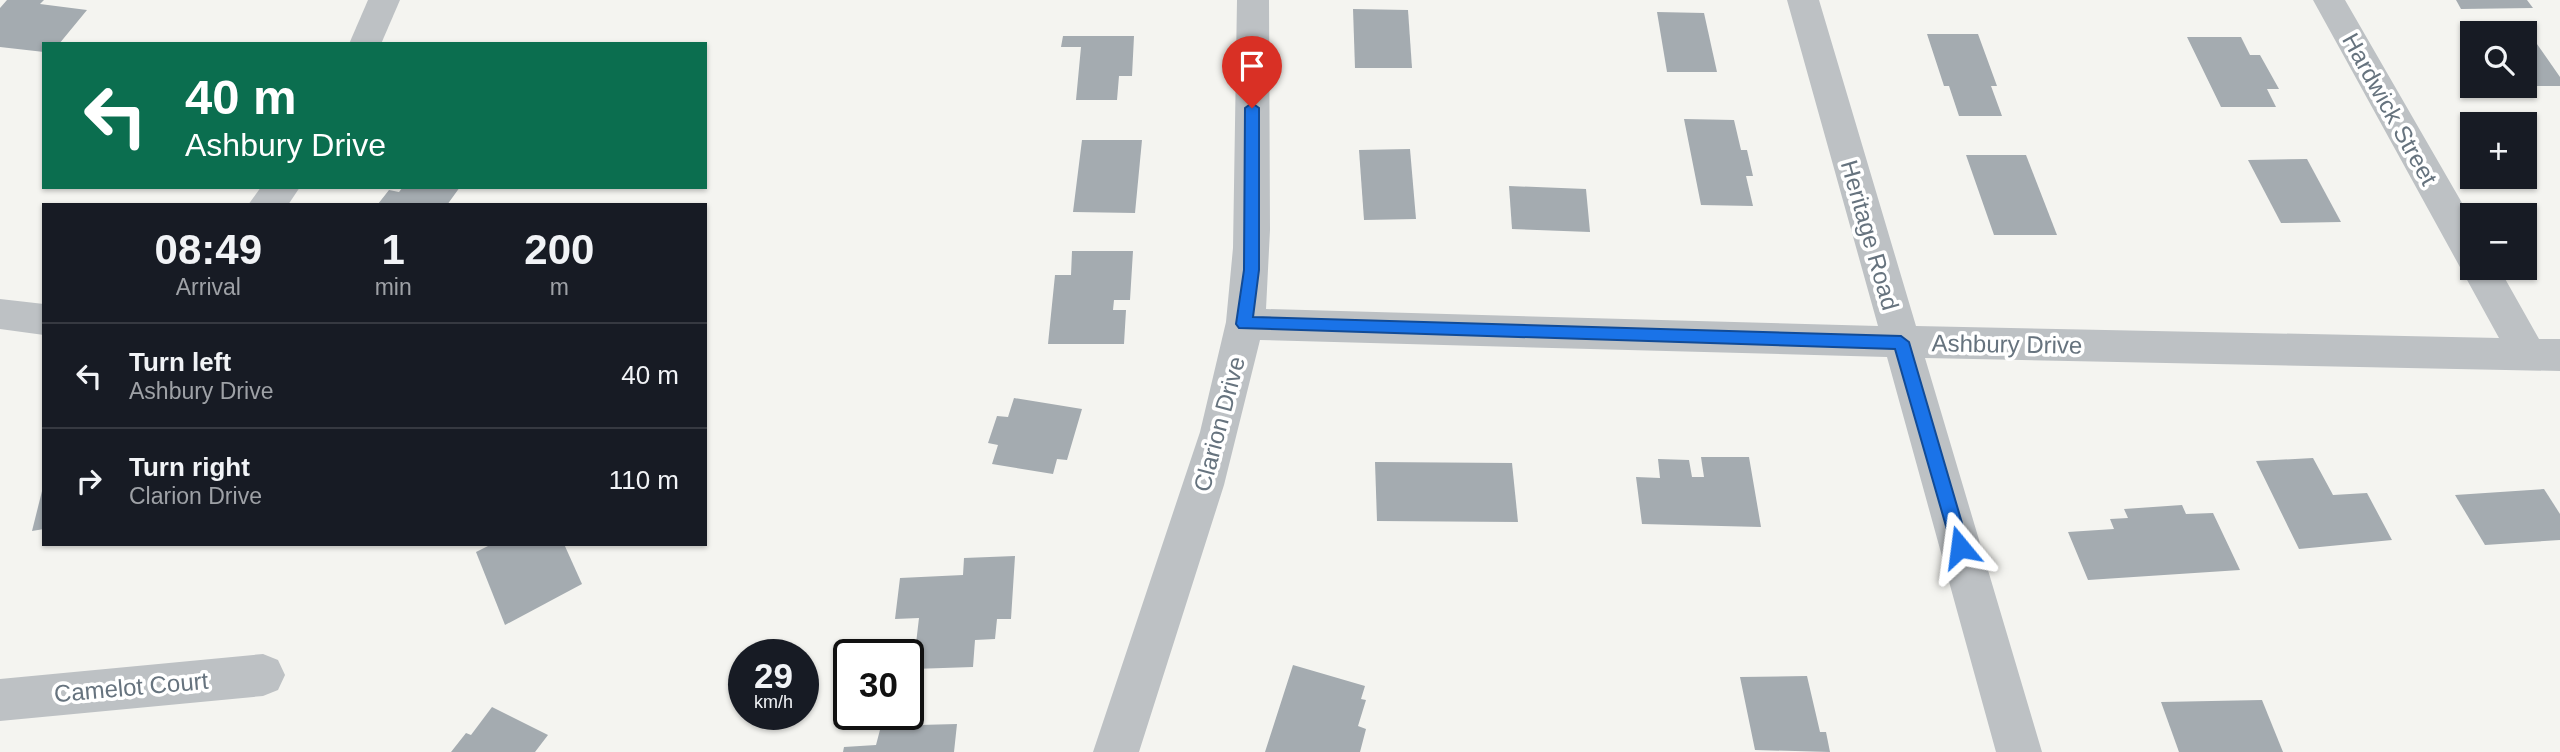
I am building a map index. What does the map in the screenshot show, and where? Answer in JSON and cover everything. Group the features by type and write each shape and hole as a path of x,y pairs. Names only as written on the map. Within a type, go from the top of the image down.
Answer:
{"street":[{"path":"366,42 384,0"},
{"name":"Clarion Drive","path":"1116,752 1135,679 1197,510 1224,418 1244,324 1251,270 1252,0"},
{"name":"Heritage Road","path":"1803,0 2020,752"},
{"name":"Hardwick Street","path":"2329,0 2460,232"},
{"path":"268,203 281,189"},
{"path":"2489,280 2544,354"},
{"path":"0,314 42,320"},
{"name":"Ashbury Drive","path":"1244,324 1901,342 2544,354"},
{"name":"Camelot Court","path":"0,700 262,675"}],"building":[{"path":"7,0 44,0 40,4 87,10 61,42 42,42 42,52 0,47 0,8"},
{"path":"2456,0 2527,0 2533,8 2461,9"},
{"path":"1353,9 1408,10 1412,68 1355,68"},
{"path":"1657,12 1704,13 1717,72 1667,72"},
{"path":"1927,34 1978,34 1997,86 1991,86 2002,116 1959,116 1949,86 1944,86"},
{"path":"1063,36 1134,36 1132,76 1119,76 1117,100 1076,100 1081,47 1061,47"},
{"path":"2187,37 2241,37 2250,55 2260,55 2279,89 2267,89 2276,107 2221,107"},
{"path":"2537,44 2560,77 2560,86 2537,86"},
{"path":"1684,119 1734,120 1741,150 1747,150 1753,176 1746,176 1753,206 1701,205"},
{"path":"1082,140 1142,140 1135,213 1073,212"},
{"path":"1410,149 1416,219 1364,220 1359,150"},
{"path":"1966,155 2026,155 2057,235 1994,235"},
{"path":"2307,159 2341,222 2281,223 2248,160"},
{"path":"1509,186 1586,189 1590,232 1512,229"},
{"path":"401,189 459,189 448,203 379,203 389,190 399,192"},
{"path":"1072,251 1133,251 1130,300 1114,300 1113,310 1126,310 1124,344 1048,344 1055,275 1071,275"},
{"path":"1014,398 1082,409 1067,460 1057,459 1053,474 992,464 998,445 988,443 997,416 1008,417"},
{"path":"1701,457 1749,457 1761,527 1642,524 1636,477 1660,478 1658,459 1689,460 1692,477 1704,477"},
{"path":"2313,458 2333,495 2367,493 2392,540 2299,549 2256,461"},
{"path":"1375,462 1512,463 1518,522 1377,521"},
{"path":"2544,489 2560,514 2560,540 2485,545 2455,495"},
{"path":"42,491 42,529 32,531"},
{"path":"2182,505 2186,514 2213,513 2240,570 2088,580 2068,532 2114,529 2110,519 2128,518 2124,509"},
{"path":"488,546 565,546 582,584 505,625 476,552"},
{"path":"1015,556 1011,619 997,619 995,639 975,640 973,667 924,669 924,639 917,639 919,618 895,619 900,578 963,575 964,558"},
{"path":"1293,665 1365,686 1361,699 1366,700 1358,726 1366,729 1360,752 1265,752"},
{"path":"1807,676 1820,732 1826,732 1830,752 1755,750 1740,677"},
{"path":"2262,700 2283,752 2179,752 2161,702"},
{"path":"492,707 548,735 535,752 451,752 466,733 471,735"},
{"path":"957,724 954,752 843,752 844,747 876,745 880,730 924,730 924,725"}],"route":[{"path":"1252,108 1251,270 1244,324 1901,342 1960,547"}]}
